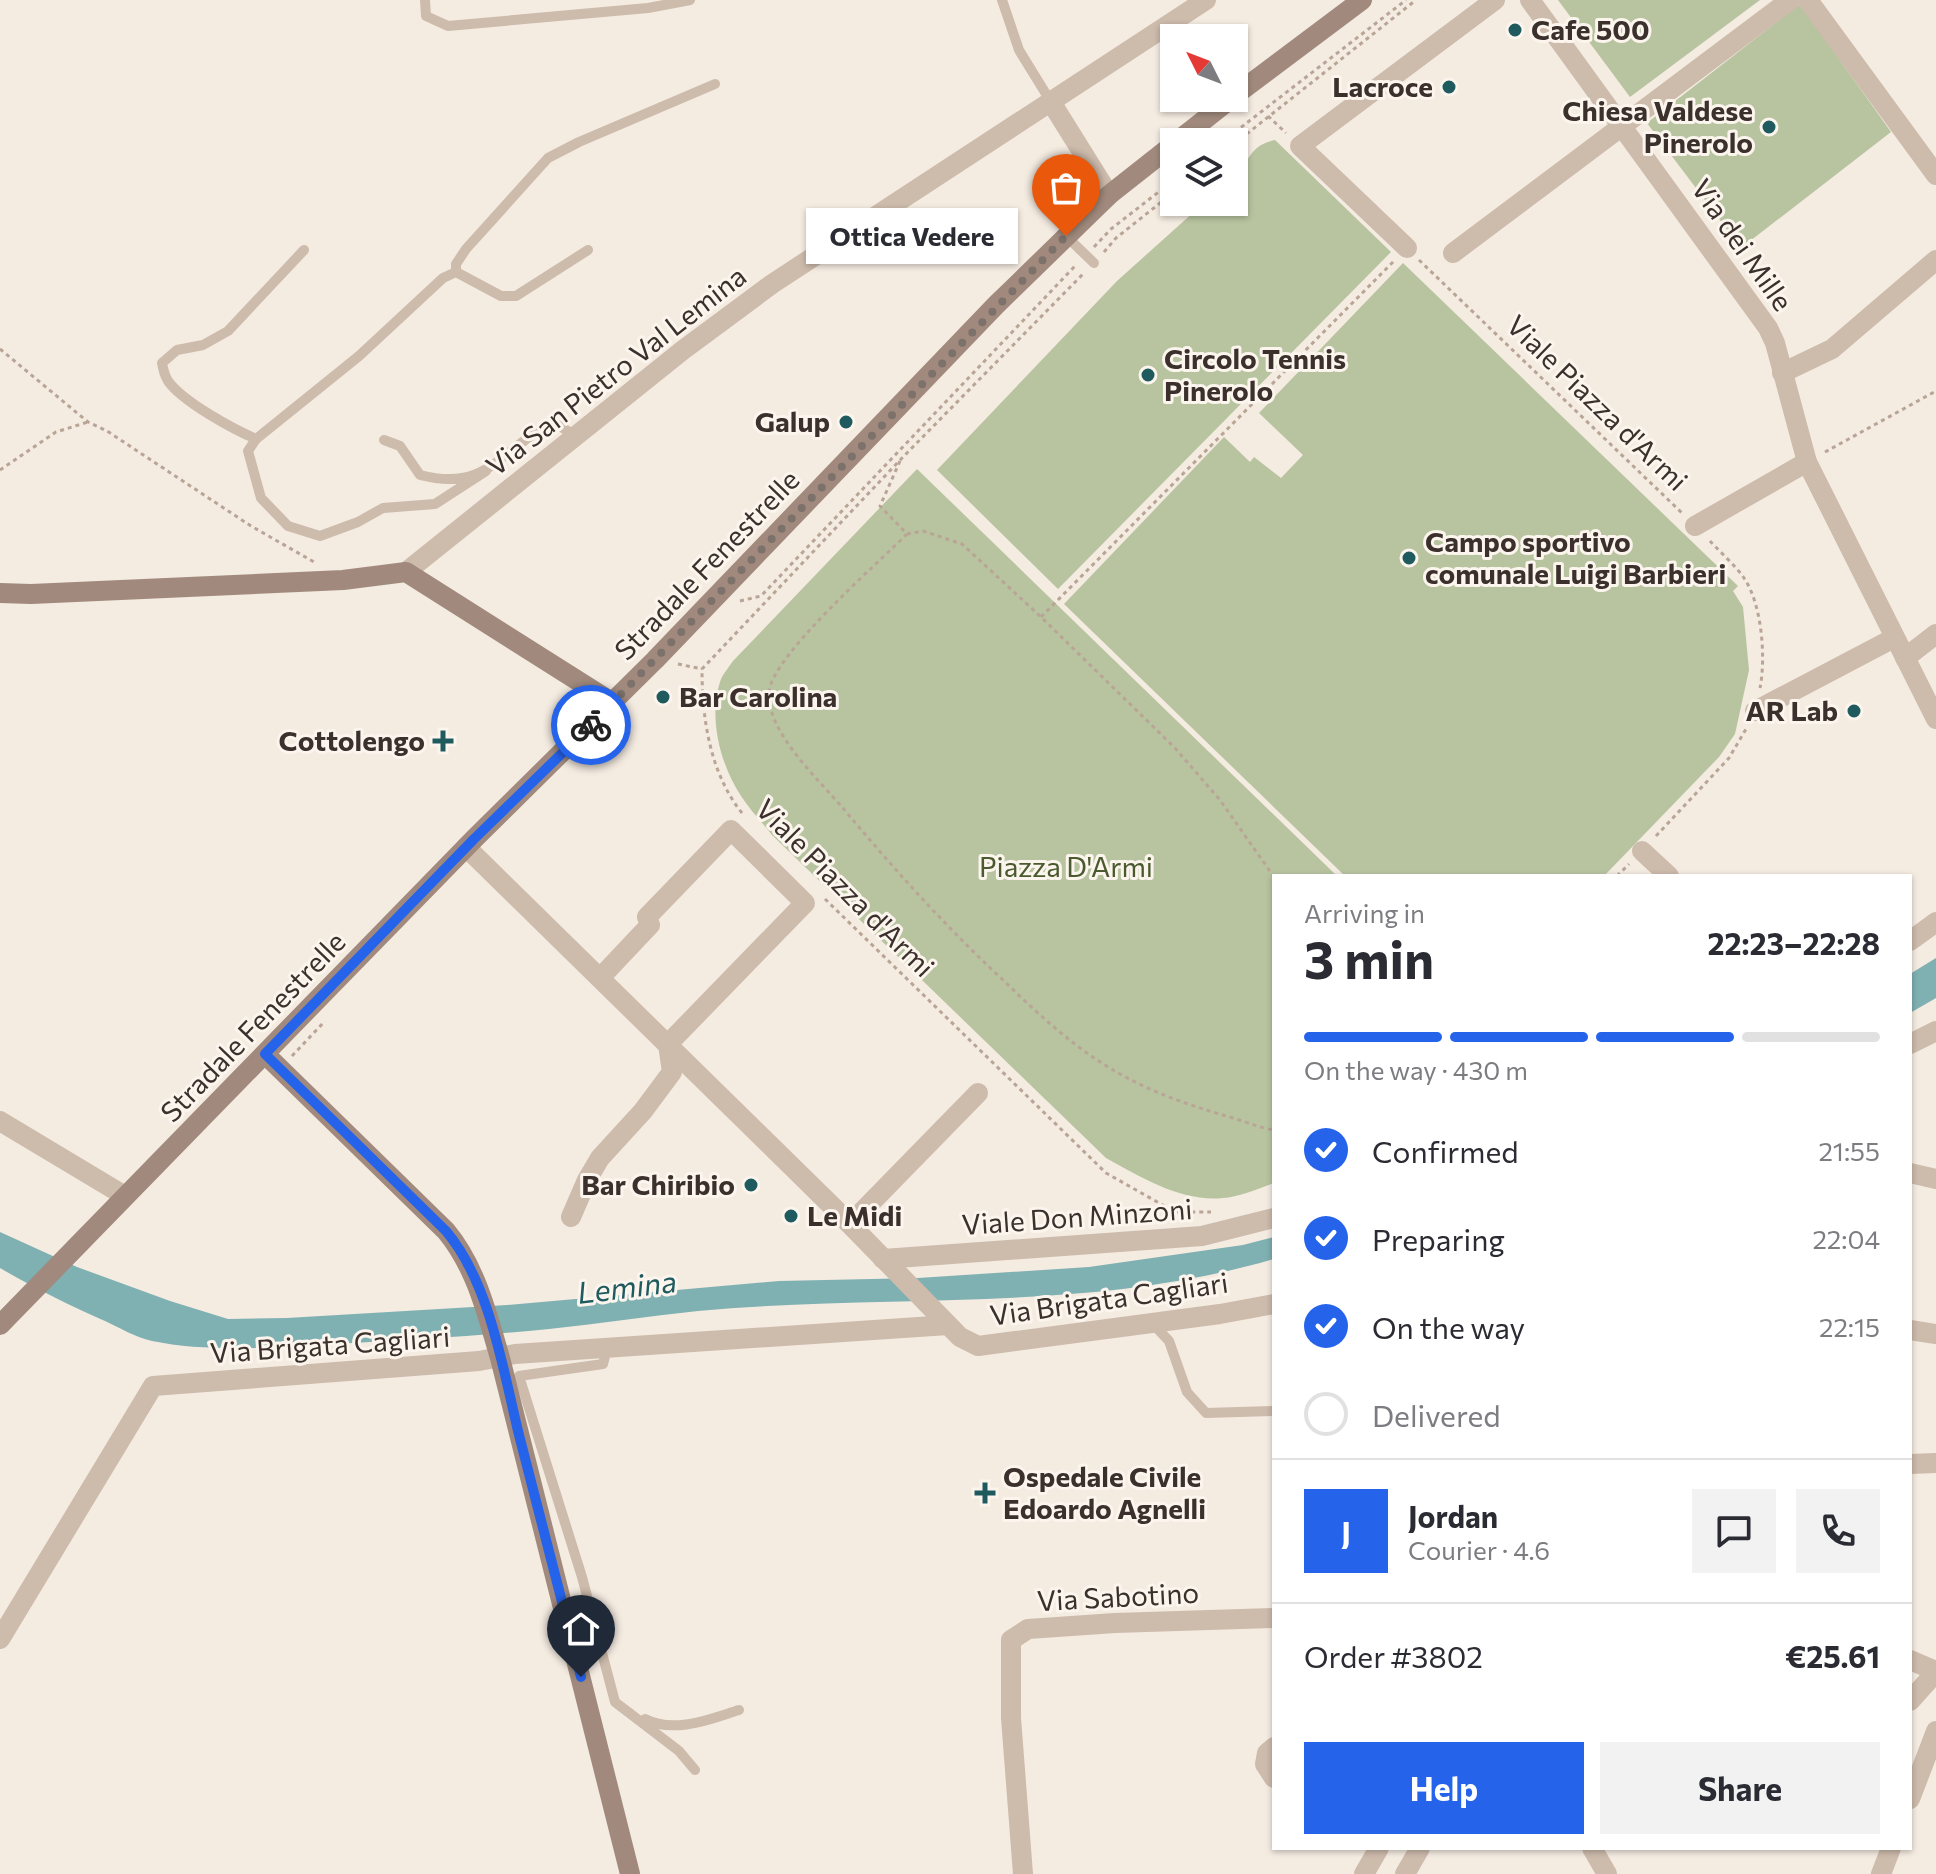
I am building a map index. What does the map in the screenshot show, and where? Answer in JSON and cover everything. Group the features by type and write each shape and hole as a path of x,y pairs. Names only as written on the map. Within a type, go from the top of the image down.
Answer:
{"main road":[{"name":"Stradale Fenestrelle","path":"1248,86 1362,0"},
{"name":"Stradale Fenestrelle","path":"0,1325 466,847 613,703 1066,236 1109,195 1214,112"},
{"path":"0,593 343,580 406,572 613,703"},
{"path":"265,1054 446,1231 466,1260 481,1295 497,1350 630,1874"}],"street":[{"name":"Via San Pietro Val Lemina","path":"406,572 683,350 772,284 1206,0"},
{"path":"1407,248 1300,146 1495,0"},
{"name":"Via dei Mille","path":"1530,0 1756,308 1775,343 1807,462 1936,719"},
{"path":"1453,253 1790,0"},
{"path":"1808,0 1936,175"},
{"path":"1051,102 1109,195"},
{"path":"1782,373 1832,349 1936,260"},
{"path":"1695,526 1807,462"},
{"path":"1905,658 1936,634"},
{"path":"1755,711 1894,638"},
{"path":"600,978 650,925 647,917 731,830 812,898 668,1044"},
{"path":"466,847 850,1224 948,1325"},
{"path":"1642,851 1667,874"},
{"path":"1912,940 1936,922"},
{"path":"1912,1043 1936,1031"},
{"path":"571,1217 600,1158 643,1111 672,1072 668,1044"},
{"path":"850,1224 978,1093"},
{"path":"0,1121 125,1196"},
{"path":"1912,1173 1936,1179"},
{"name":"Viale Don Minzoni","path":"890,1267 1202,1236 1272,1218"},
{"name":"Via Brigata Cagliari","path":"0,1639 153,1386 497,1350 515,1354 607,1349 948,1325 960,1337 978,1346 1272,1304"},
{"path":"1912,1330 1936,1334"},
{"path":"1912,1464 1936,1463"},
{"name":"Via Sabotino","path":"1023,1874 1011,1718 1011,1640 1028,1629 1272,1618"},
{"path":"1912,1661 1936,1672 1912,1699"},
{"path":"1912,1794 1936,1731"},
{"path":"1272,1749 1267,1753 1265,1764 1272,1775"},
{"path":"1364,1874 1378,1850"},
{"path":"1405,1874 1419,1850"},
{"path":"1593,1850 1607,1874"},
{"path":"1881,1874 1890,1850"}],"lane":[{"path":"425,0 426,16 448,26 648,8 690,0"},
{"path":"1002,0 1019,50 1051,102"},
{"path":"456,272 456,264 466,249 548,158 715,84"},
{"path":"1066,236 1090,259"},
{"path":"256,439 231,428 177,390 167,380 162,363 177,350 203,345 228,331 304,250"},
{"path":"456,272 501,296 516,296 588,250"},
{"path":"456,272 427,290 359,356 256,439 248,451 261,498 288,526 320,536 358,522 383,508 435,504 486,471 538,430 558,425 576,436"},
{"path":"384,440 400,446 420,475 459,481 486,471"},
{"path":"1152,1323 1169,1341 1187,1392 1206,1413 1272,1411"},
{"path":"607,1349 603,1364 519,1376 582,1577 615,1702 679,1751 695,1770"},
{"path":"615,1702 659,1726 693,1723 739,1710"}],"path":[{"path":"1240,128 1406,0"},
{"path":"1248,132 1416,0"},
{"path":"1268,116 1300,146"},
{"path":"738,601 761,596 1090,259 1111,229 1160,191"},
{"name":"Viale Piazza d'Armi","path":"742,813 726,794 706,733 702,669 1090,259 1160,203"},
{"path":"1041,617 1407,248"},
{"name":"Viale Piazza d'Armi","path":"1407,248 1695,526 1744,578 1756,602 1764,669 1755,711 1729,758 1619,874"},
{"path":"0,349 88,422 107,431 251,526 343,580"},
{"path":"1807,462 1936,391"},
{"path":"0,470 56,432 88,422"},
{"path":"902,458 880,506 907,534"},
{"path":"1272,874 1220,800 1175,748 962,544 923,531 907,534 806,636 773,676 769,705 784,739 904,880 979,957 1070,1040 1146,1089 1272,1129"},
{"name":"Viale Piazza d'Armi","path":"812,898 1106,1173 1175,1212 1214,1212"}],"green space":[{"path":"1558,0 1760,0 1630,97"},
{"path":"1800,4 1891,132 1741,248 1647,123"},
{"name":"Circolo Tennis Pinerolo","path":"1275,140 1391,252 1058,589 937,470 1117,281 1189,216 1248,216 1248,159 1266,143"},
{"name":"Campo sportivo comunale Luigi Barbieri","path":"1403,263 1738,586 1733,591 1743,607 1749,670 1735,734 1719,757 1606,874 1343,874 1064,604 1224,437 1250,462 1254,457 1281,478 1303,455 1259,413"},
{"name":"Piazza D'Armi","path":"917,469 1335,874 1272,874 1272,1184 1231,1197 1198,1197 1166,1188 1106,1158 772,835 734,784 718,741 717,696 722,677 733,661"}],"water":[{"path":"1936,958 1936,998 1912,1012 1912,973"},
{"path":"0,1232 77,1267 228,1319 287,1318 507,1305 779,1281 918,1278 1089,1267 1243,1245 1272,1238 1272,1259 1203,1276 1132,1288 988,1299 770,1306 496,1334 244,1348 174,1345 146,1339 39,1290 0,1268"}],"way so far":[{"path":"591,725 1066,236"}],"place":[{"name":"Cafe 500","path":"1515,30"},
{"name":"Lacroce","path":"1449,87"},
{"name":"Chiesa Valdese Pinerolo","path":"1769,127"},
{"name":"Ottica Vedere","path":"1066,236"},
{"name":"Circolo Tennis Pinerolo","path":"1148,375"},
{"name":"Galup","path":"846,422"},
{"name":"Campo sportivo comunale Luigi Barbieri","path":"1409,558"},
{"name":"Bar Carolina","path":"663,697"},
{"name":"AR Lab","path":"1854,711"},
{"name":"Cottolengo","path":"443,741"},
{"name":"Bar Chiribio","path":"751,1185"},
{"name":"Le Midi","path":"791,1216"},
{"name":"Ospedale Civile Edoardo Agnelli","path":"985,1493"}],"route":[{"path":"581,1677 500,1358 481,1295 466,1260 446,1231 265,1054 474,839 591,725"}],"water label":[{"name":"Lemina","path":"627,1288"}]}
